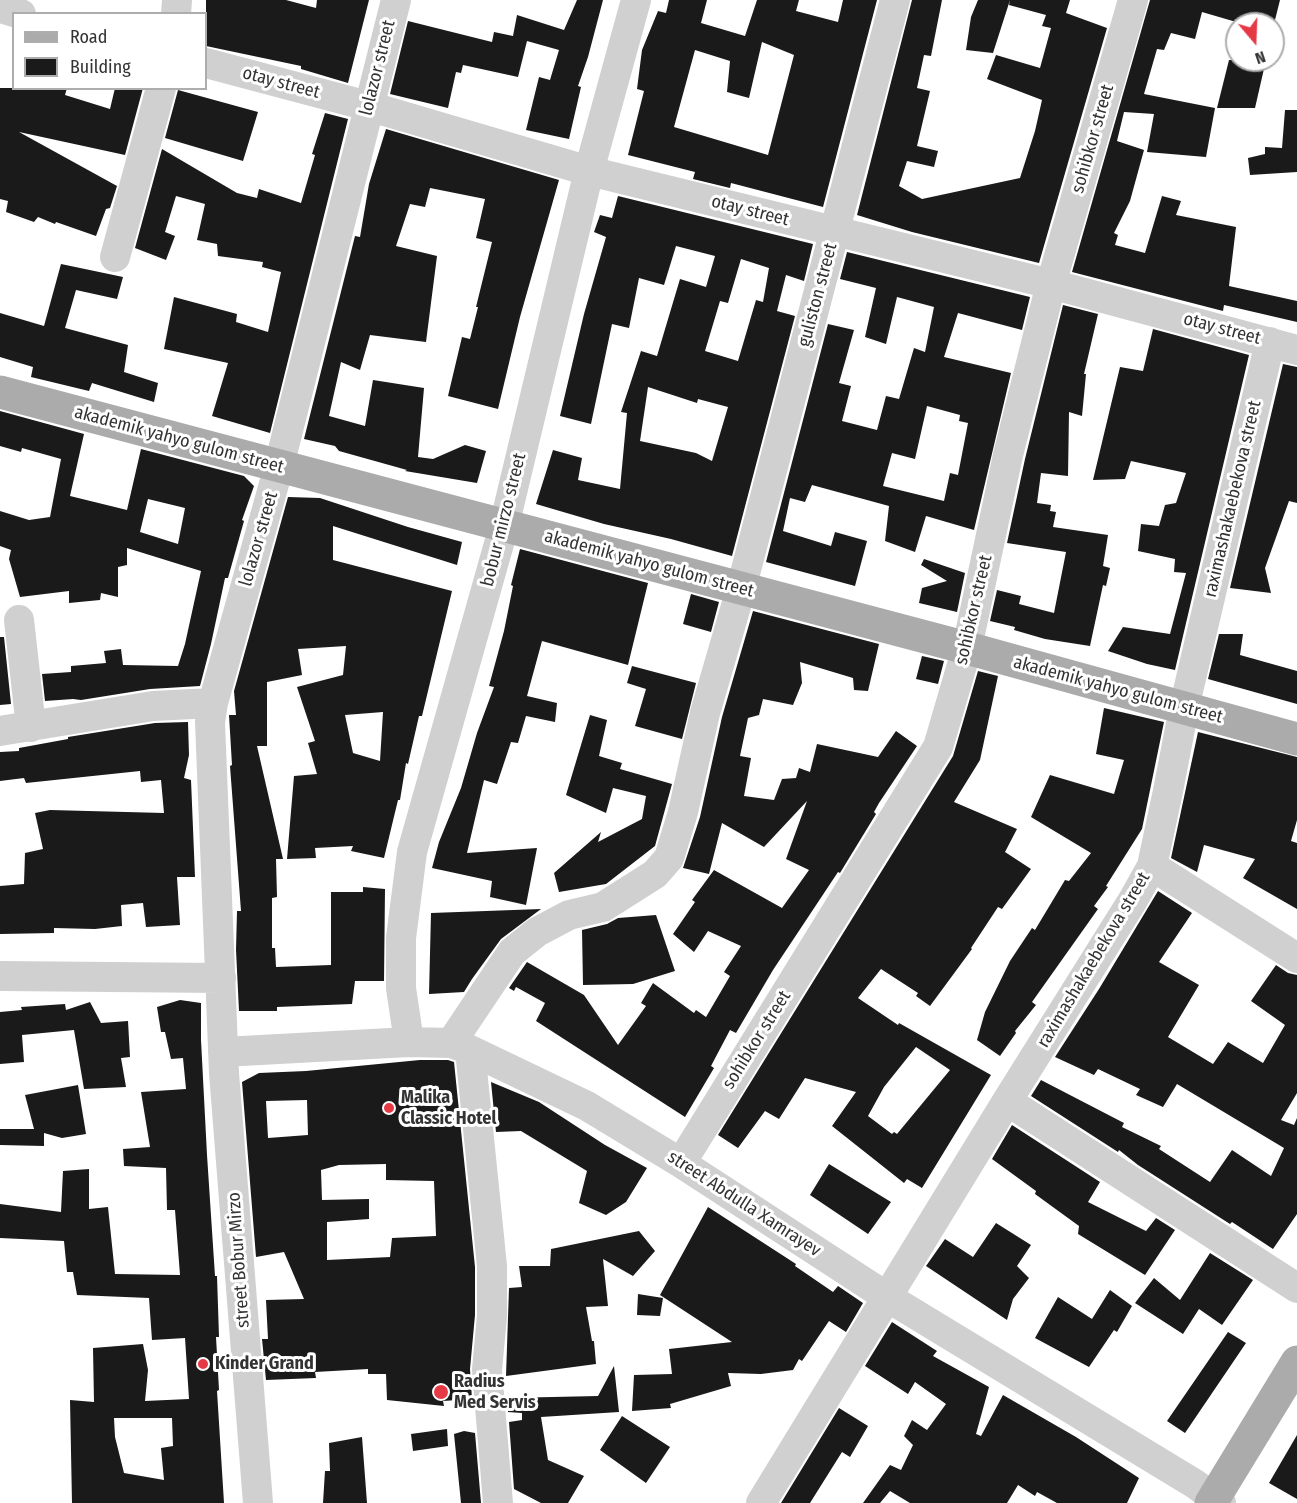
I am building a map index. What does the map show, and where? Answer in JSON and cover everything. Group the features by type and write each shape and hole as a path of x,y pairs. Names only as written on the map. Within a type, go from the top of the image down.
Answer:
{"main road":[{"name":"akademik yahyo gulom street","path":"0,392 967,648 1297,739"},
{"path":"1216,1501 1297,1362"}],"street":[{"name":"lolazor street","path":"223,1052 210,722 213,703 279,466 396,0"},
{"name":"bobur mirzo street","path":"409,1042 401,988 401,938 412,852 504,526 589,171 636,0"},
{"name":"guliston street","path":"460,1047 512,952 537,932 569,915 603,907 655,874 669,858 683,812 705,713 741,589 895,0"},
{"name":"sohibkor street","path":"681,1163 938,747 967,648 1008,455 1051,284 1133,0"},
{"name":"otay street","path":"207,63 368,106 589,171 1051,284 1283,346"},
{"path":"116,257 160,90"},
{"name":"raximashakaebekova street","path":"761,1503 1152,866 1184,708 1283,346"},
{"path":"19,620 31,727"},
{"path":"0,731 153,706 213,703"},
{"path":"1152,866 1297,958"},
{"path":"0,976 221,978"},
{"name":"street Abdulla Xamrayev","path":"223,1052 409,1042 460,1047 587,1106 681,1163 887,1297 1216,1501"},
{"path":"460,1047 492,1266 492,1316 487,1370 498,1503"},
{"name":"street Bobur Mirzo","path":"223,1052 258,1503"},
{"path":"1007,1101 1297,1288"}],"building":[{"path":"206,0 286,0 316,8 317,0 369,0 348,83 301,69 301,66 207,46"},
{"path":"577,0 603,0 578,86 581,87 569,139 526,130 539,77 550,80 559,50 527,41 518,77 463,65 461,73 456,72 448,108 390,94 408,21 492,42 494,32 513,36 517,15 564,30"},
{"path":"669,0 707,0 701,23 745,36 757,0 799,0 796,11 838,22 843,0 877,0 823,207 731,183 730,188 693,179 695,172 628,155 644,91 637,89 642,50 658,11 666,13","holes":["762,42 794,55 768,155 674,127 695,50 730,61 727,92 749,98"]},
{"path":"912,0 942,0 931,56 924,55 917,88 930,91 917,146 938,151 934,167 907,161 899,186 922,199 1020,178 1042,100 987,79 996,55 1040,68 1051,28 1042,26 1046,15 1009,5 1010,0 1070,0 1066,13 1107,28 1039,263 912,232 857,215"},
{"path":"978,0 1010,0 993,53 966,50 971,17"},
{"path":"1150,0 1280,0 1277,12 1225,12 1225,19 1202,12 1195,39 1171,33 1164,50 1157,49 1144,94 1215,108 1206,157 1147,152 1154,114 1124,112 1117,141 1144,150 1130,201 1114,233 1118,235 1115,245 1145,253 1162,196 1181,201 1176,215 1236,227 1229,286 1297,301 1297,322 1224,305 1223,311 1072,272"},
{"path":"1226,72 1263,72 1255,108 1217,108"},
{"path":"0,88 66,90 65,95 110,109 115,90 142,90 125,155 19,132 117,186 110,208 106,209 96,236 38,217 34,222 6,212 8,201 0,199"},
{"path":"178,90 258,112 243,161 165,138"},
{"path":"1285,110 1297,110 1297,172 1250,175 1248,158 1265,154 1265,147 1282,148"},
{"path":"325,113 348,119 270,433 212,416 228,363 164,349 174,297 237,314 236,322 268,332 281,272 262,267 263,262 218,256 217,244 197,240 205,204 176,196 165,232 175,236 166,260 135,248 162,149 237,193 257,198 259,189 301,203 315,155 312,154"},
{"path":"386,129 559,180 520,317 498,409 448,396 462,337 470,339 492,242 476,238 485,199 430,188 425,207 410,204 396,246 437,256 426,342 370,335 360,370 341,362 329,416 365,426 373,380 424,388 418,457 433,459 465,445 486,451 477,483 405,471 407,470 339,451 335,446 304,439 355,236 360,237 369,184"},
{"path":"618,196 813,244 804,281 786,275 777,311 795,316 732,556 604,524 536,504 553,450 582,458 578,480 620,489 627,413 621,412 641,351 657,356 680,279 706,287 715,256 676,246 664,285 639,278 629,328 612,324 591,424 560,416 584,314 606,237 594,232 600,215 612,218","holes":["741,259 769,268 763,302 756,300 738,361 705,351 720,301 728,303","648,387 697,403 698,399 728,407 712,461 696,453 640,441"]},
{"path":"847,252 1030,297 1022,330 958,313 944,357 1011,373 974,530 926,516 915,552 885,541 889,506 812,485 805,502 790,498 783,531 831,546 835,532 867,541 855,586 766,562 828,324 854,330 839,383 851,386 842,421 877,430 886,396 899,399 914,348 925,352 934,307 897,297 886,344 865,337 876,288 840,279","holes":["927,406 960,415 959,421 968,423 958,475 950,473 944,501 883,486 892,453 915,459"]},
{"path":"61,264 123,277 117,299 76,290 65,328 128,345 124,372 158,383 154,402 92,383 89,391 31,377 33,367 0,357 0,313 44,326"},
{"path":"1063,305 1098,314 1084,374 1086,374 1082,416 1069,412 1068,476 1041,473 1037,503 1051,505 1050,511 1056,512 1053,527 1108,535 1103,566 1110,568 1106,586 1103,585 1090,646 1045,639 1014,630 1015,627 990,621 997,590 1021,596 1019,604 1054,613 1066,552 1007,543"},
{"path":"1153,329 1249,355 1175,670 1147,664 1108,651 1123,627 1170,634 1186,573 1174,572 1175,559 1138,551 1141,524 1159,526 1165,505 1176,503 1186,473 1131,461 1125,479 1093,480 1120,367 1143,371"},
{"path":"1283,364 1297,367 1297,503 1289,501 1265,568 1271,593 1230,588"},
{"path":"0,411 84,434 70,496 127,510 141,449 244,476 254,486 242,520 244,521 228,578 225,578 200,686 150,689 81,700 45,701 42,674 71,672 71,666 106,663 104,651 121,649 123,665 178,666 201,571 127,548 127,565 118,567 118,597 101,593 100,600 69,603 69,591 20,597 9,559 11,550 0,546 0,511 29,520 50,517 61,459 22,448 21,452 0,446","holes":["148,499 185,508 178,544 140,532"]},
{"path":"288,497 320,498 462,542 457,565 333,526 333,560 452,591 422,716 419,716 408,764 406,763 400,800 398,800 384,858 351,851 353,846 315,848 316,858 287,859 294,776 317,774 308,743 315,741 297,687 343,675 346,646 298,649 302,675 267,682 267,746 257,746 283,859 276,859 277,897 272,898 272,948 275,948 276,967 331,965 331,892 363,892 363,887 385,889 384,981 355,981 352,1004 277,1007 277,1011 239,1011 236,950 237,911 241,911 230,766 232,765 229,715 236,715 234,691","holes":["383,712 380,761 353,753 345,715"]},
{"path":"520,549 648,583 628,665 542,641 527,696 557,703 555,722 526,716 518,743 511,742 497,784 484,780 467,853 537,848 526,905 490,897 492,881 432,868 439,842 461,788 477,733 494,687 489,686 504,631 513,586 511,585"},
{"path":"924,559 965,573 957,612 919,603 922,588 947,581 921,565"},
{"path":"691,594 719,602 711,632 683,624"},
{"path":"753,611 879,644 868,691 854,690 853,678 800,662 802,683 793,705 763,699 759,715 748,718 740,756 751,758 744,796 774,800 782,779 796,778 799,768 810,772 817,744 878,757 896,731 917,746 879,803 874,812 876,814 840,873 838,872 773,970 736,1033 730,1030 711,1066 714,1068 685,1117 536,1021 545,1003 516,987 514,991 509,988 527,962 584,995 618,1045 646,1006 641,1003 653,983 694,1013 696,1010 706,1017 730,976 724,972 741,946 708,931 694,952 673,934 695,902 692,900 714,870 782,908 809,870 786,859 807,801 764,847 722,823 709,874 683,868 700,817 722,717"},
{"path":"1219,634 1243,634 1240,655 1297,671 1297,704 1208,679"},
{"path":"0,637 4,637 11,704 0,705"},
{"path":"922,656 944,661 938,684 916,679"},
{"path":"632,666 696,683 682,739 635,726 646,689 627,683"},
{"path":"978,671 998,676 980,760 954,802 1017,829 1005,852 1031,869 1002,909 998,907 972,949 930,1006 916,996 918,993 881,969 858,998 898,1025 899,1023 991,1075 922,1188 907,1179 904,1183 832,1126 856,1092 805,1078 779,1119 765,1111 738,1148 718,1135 953,756","holes":["916,1047 950,1070 897,1134 894,1132 892,1134 868,1116 884,1087"]},
{"path":"1104,708 1164,722 1142,829 1106,886 1108,887 1094,906 1098,909 1032,1002 1036,1005 1015,1031 1016,1033 1000,1056 977,1040 985,1012 1010,961 1032,928 1035,930 1065,880 1069,881 1091,853 1031,817 1050,775 1114,794 1124,760 1096,754"},
{"path":"590,715 607,720 599,756 622,763 620,769 672,784 655,846 606,884 559,892 554,873 601,832 598,842 642,819 646,796 613,788 606,813 566,795"},
{"path":"188,722 189,755 184,778 191,780 195,877 177,877 180,925 146,927 143,903 121,905 122,926 95,929 54,928 54,933 0,934 0,886 24,884 25,853 43,849 35,813 50,810 164,813 161,780 141,782 140,771 26,783 24,778 0,781 0,752 19,751 19,748 68,739 68,737 155,723"},
{"path":"1198,732 1297,757 1297,820 1291,841 1297,843 1297,909 1243,878 1255,859 1204,845 1197,872 1171,858"},
{"path":"1158,891 1192,913 1159,962 1199,985 1168,1037 1213,1064 1228,1042 1263,1063 1285,1025 1251,1001 1276,965 1288,973 1297,975 1297,1093 1281,1120 1294,1125 1297,1118 1297,1214 1273,1249 1232,1222 1230,1224 1138,1165 1119,1150 1118,1152 1031,1096 1041,1080 1124,1123 1122,1127 1161,1146 1159,1149 1210,1182 1232,1150 1271,1176 1284,1148 1177,1084 1163,1107 1136,1095 1140,1089 1098,1069 1094,1075 1055,1057"},
{"path":"541,909 501,939 464,992 429,994 431,913"},
{"path":"656,915 675,971 633,984 583,985 582,930 607,924 618,918"},
{"path":"180,1000 201,1003 207,1155 215,1276 217,1276 219,1337 216,1337 219,1390 217,1391 224,1503 72,1503 70,1400 94,1402 93,1348 143,1344 148,1370 145,1401 189,1399 185,1338 152,1340 149,1298 77,1295 73,1272 67,1272 64,1241 0,1238 0,1204 61,1212 63,1171 89,1169 89,1209 108,1207 115,1274 180,1275 175,1210 167,1210 166,1168 124,1166 123,1149 150,1147 141,1092 186,1089 183,1058 171,1059 165,1032 161,1032 157,1007","holes":["114,1418 172,1418 173,1446 161,1448 164,1480 124,1473 115,1437"]},
{"path":"90,1002 101,1023 128,1021 130,1057 121,1058 126,1087 84,1089 74,1030 22,1035 24,1062 0,1064 0,1012 22,1010 21,1007 65,1004 66,1010"},
{"path":"420,1060 454,1062 475,1267 475,1315 470,1369 472,1399 443,1401 444,1406 387,1400 386,1374 368,1374 368,1369 315,1372 316,1378 266,1380 262,1339 268,1339 266,1300 304,1299 284,1252 256,1257 242,1082 259,1073","holes":["307,1100 308,1135 268,1138 266,1101","386,1164 386,1180 434,1181 436,1236 392,1238 390,1257 327,1260 327,1222 369,1219 369,1199 322,1200 321,1170 339,1165"]},
{"path":"491,1082 539,1102 605,1145 647,1168 626,1202 606,1215 579,1203 587,1171 521,1131 496,1132"},
{"path":"78,1085 86,1134 62,1138 44,1133 44,1146 0,1145 0,1129 34,1129 25,1095"},
{"path":"1012,1125 1100,1182 1088,1202 1146,1231 1156,1218 1175,1230 1145,1275 1078,1234 1079,1226 992,1159"},
{"path":"829,1164 891,1202 868,1234 810,1195"},
{"path":"708,1207 796,1264 795,1266 833,1292 838,1286 863,1303 846,1332 829,1321 802,1361 799,1359 793,1370 761,1374 728,1373 731,1386 670,1404 671,1408 632,1411 634,1375 672,1374 669,1349 732,1342 660,1295"},
{"path":"996,1223 1031,1245 1017,1266 1029,1278 1013,1299 1007,1320 926,1266 945,1239 973,1257"},
{"path":"639,1231 655,1251 633,1276 603,1259 608,1306 586,1307 592,1341 594,1341 596,1364 506,1376 509,1288 522,1287 519,1266 550,1266 551,1249"},
{"path":"1210,1253 1253,1280 1222,1325 1199,1309 1183,1334 1135,1303 1154,1278 1180,1300"},
{"path":"1110,1290 1132,1306 1117,1332 1114,1330 1089,1367 1035,1338 1058,1297 1092,1319"},
{"path":"638,1294 663,1298 660,1316 637,1315"},
{"path":"892,1322 937,1351 933,1356 989,1387 976,1434 981,1436 1003,1395 1076,1437 1139,1478 1127,1503 1057,1503 1037,1492 1035,1496 1018,1485 1007,1503 910,1503 890,1491 880,1503 863,1503 890,1465 901,1470 913,1445 904,1436 912,1420 927,1430 946,1404 915,1382 908,1394 865,1366"},
{"path":"1228,1332 1246,1343 1185,1433 1167,1421"},
{"path":"614,1366 619,1412 541,1417 548,1460 584,1476 568,1503 541,1503 514,1489 509,1422 522,1420 522,1413 508,1412 507,1398 598,1396"},
{"path":"839,1408 868,1426 850,1457 842,1452 810,1503 781,1503"},
{"path":"622,1416 670,1447 646,1483 600,1450"},
{"path":"447,1429 448,1446 413,1451 411,1434"},
{"path":"464,1431 475,1433 481,1503 461,1503 454,1434"},
{"path":"1297,1435 1297,1499 1269,1483"},
{"path":"362,1437 367,1503 323,1503 325,1471 330,1471 329,1443"}],"place":[{"name":"Malika Classic Hotel","path":"389,1108"},
{"name":"Kinder Grand","path":"203,1364"},
{"name":"Radius Med Servis","path":"441,1392"}]}
